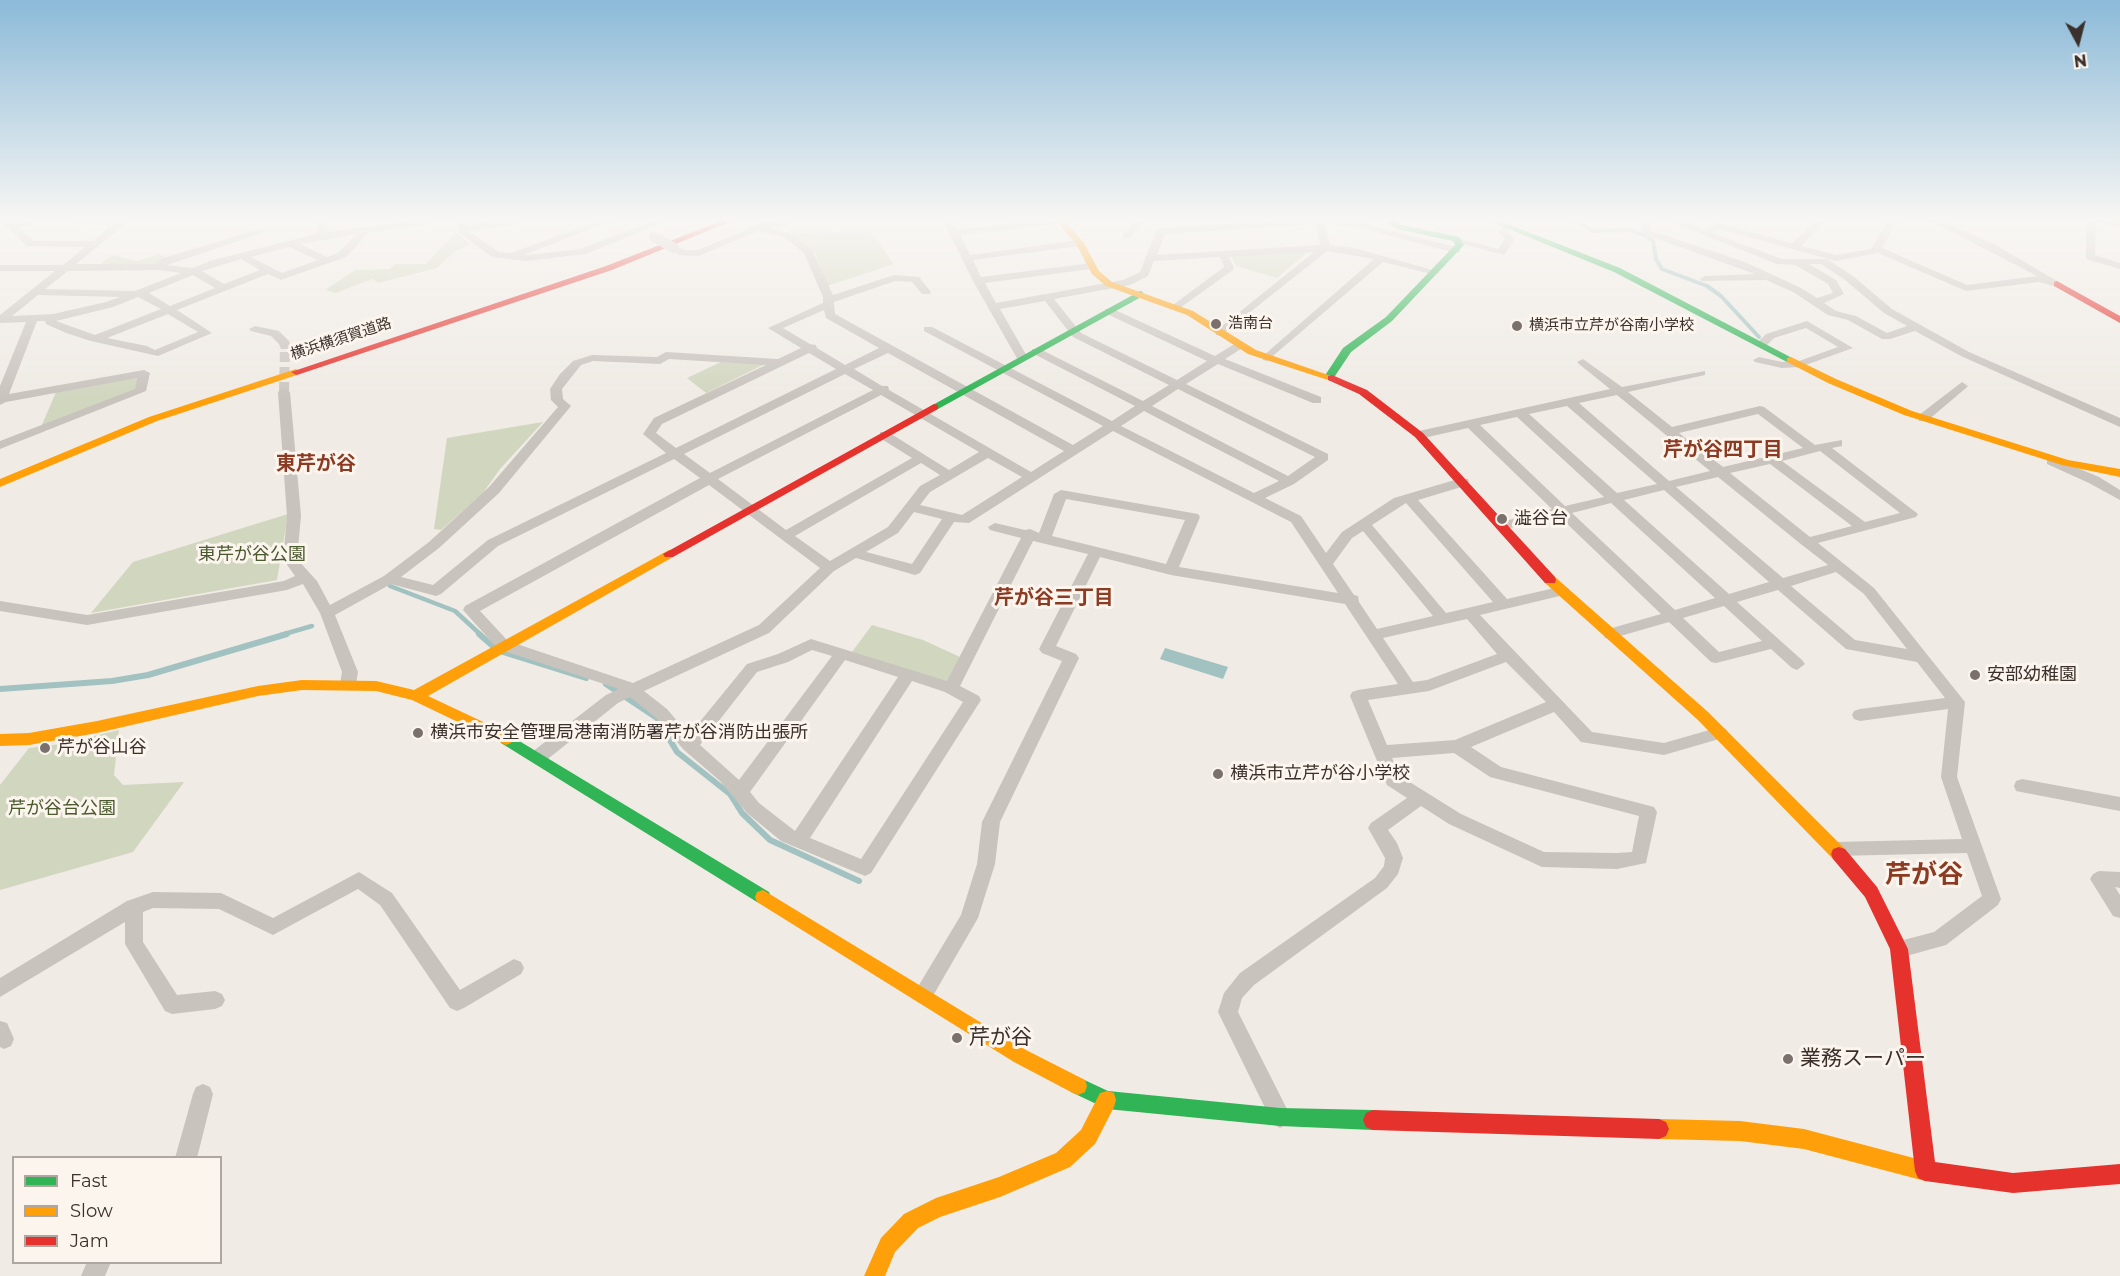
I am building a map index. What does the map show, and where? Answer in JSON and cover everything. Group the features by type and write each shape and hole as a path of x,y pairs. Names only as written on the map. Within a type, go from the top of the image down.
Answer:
{"main road":[{"name":"横浜横須賀道路","path":"0,470 80,436 204,390 542,281"},
{"name":"横浜横須賀道路","path":"0,483 153,419 571,281"},
{"path":"1105,281 1177,307 1240,345 1267,358 1329,377 1363,392 1384,405 1419,435 1542,573 1720,733 1835,849 1871,892 1899,949 1926,1171"},
{"path":"1329,377 1347,350 1389,319 1427,281"},
{"path":"1638,281 1832,381 1923,418 2037,455 2120,473"},
{"path":"2057,284 2120,320"},
{"path":"416,696 502,645 1140,294"},
{"path":"0,740 29,739 97,727 258,691 302,685 376,686 416,696 492,730 1020,1056 1107,1100 1280,1117 1740,1131 1804,1139 1926,1171 2013,1183 2120,1174"},
{"path":"874,1276 888,1245 911,1221 936,1208 1000,1187 1063,1160 1088,1137 1107,1100"}],"street":[{"path":"0,320 50,281"},
{"path":"0,320 53,317 109,305 170,281"},
{"path":"210,281 223,288"},
{"path":"94,339 243,281"},
{"path":"820,281 829,302 830,316 1074,451"},
{"path":"887,281 829,302 774,328 812,347 1031,477"},
{"path":"916,281 926,292"},
{"path":"981,281 978,281 1022,358"},
{"path":"994,307 1118,287 1131,281"},
{"path":"1177,307 1212,281"},
{"path":"1220,333 1285,281"},
{"path":"1267,358 1355,281"},
{"path":"1775,281 1832,313 1852,318 1886,337 1916,327"},
{"path":"1816,302 1839,294 1829,281"},
{"path":"1852,281 1888,311 1965,354 2120,423"},
{"path":"1949,281 1966,288 2026,281"},
{"path":"2045,281 2057,284"},
{"path":"2051,281 2057,284"},
{"path":"36,292 139,293 206,333 154,354 147,350 94,339 50,322 53,317"},
{"path":"1048,298 1073,331 1324,458 1289,481 1254,498"},
{"path":"1109,311 1217,360 1317,400"},
{"path":"0,400 33,318"},
{"path":"1759,360 1782,365 1800,364 1847,348 1807,324 1770,336 1762,344"},
{"path":"255,329 275,333 285,343 285,347"},
{"path":"928,329 1296,519 1353,600 1408,687"},
{"path":"853,553 915,570 962,519 1240,345"},
{"path":"812,347 776,362 658,421 649,434 829,568"},
{"path":"389,579 436,591 493,543 888,348"},
{"path":"1036,351 1289,481"},
{"path":"327,613 389,579 434,545 494,490 515,464 540,439 565,406 557,400 556,389 564,376 577,363 592,358 614,357 660,361 666,355 776,362"},
{"path":"1584,362 1869,591 1957,702 1949,777 1992,899 1939,939 1899,949"},
{"path":"0,369 13,367"},
{"path":"0,400 144,373 140,391 0,445"},
{"path":"1419,435 1701,373"},
{"path":"1923,418 1962,386"},
{"path":"690,746 752,668 783,658 811,644 951,688 973,700 866,868 787,836 753,808 726,776 690,746 661,713 630,689 502,645 470,610 711,478 884,389"},
{"path":"284,392 294,516 290,559 312,584 327,613 350,672 348,684"},
{"path":"1570,402 1851,645 1922,657"},
{"path":"1671,431 1760,410 1911,514 1807,542"},
{"path":"1520,413 1797,664"},
{"path":"1471,424 1716,658 1774,643"},
{"path":"884,435 949,475"},
{"path":"1502,526 1838,443"},
{"path":"538,757 612,699 764,629 829,568 893,530 925,489 989,452"},
{"path":"2037,455 2078,472 2120,496"},
{"path":"787,536 921,458"},
{"path":"1772,459 1861,526"},
{"path":"1327,562 1347,535 1399,501 1463,482"},
{"path":"951,688 1061,494 1193,517 1171,570"},
{"path":"1409,498 1504,605"},
{"path":"913,507 962,519"},
{"path":"1364,524 1443,619"},
{"path":"995,527 1038,535 1171,570 1353,600"},
{"path":"923,995 969,918 986,864 992,822 1071,658 1047,649 1097,550"},
{"path":"1610,634 1725,598 1838,567"},
{"path":"0,606 87,620 287,585 304,577"},
{"path":"1375,635 1563,591"},
{"path":"1470,613 1507,656 1557,704 1587,738 1664,749 1720,733"},
{"path":"740,792 842,653"},
{"path":"1457,746 1496,772 1648,812 1640,858 1617,861 1542,859 1455,819 1393,780 1358,696 1429,685 1507,656"},
{"path":"798,840 908,675"},
{"path":"1860,715 1957,702"},
{"path":"1381,752 1457,746 1557,704"},
{"path":"2022,786 2120,804"},
{"path":"1280,1117 1228,1012 1234,993 1247,979 1381,882 1392,869 1394,858 1391,848 1377,828 1420,797"},
{"path":"1835,849 1973,846"},
{"path":"2120,880 2099,879 2120,910"},
{"path":"0,988 134,907 153,900 221,901 273,927 359,880 386,900 457,1002 513,968"},
{"path":"134,907 134,944 172,1005 215,1000"},
{"path":"187,1156 203,1094"}],"green space":[{"path":"339,281 368,281 336,293 325,290"},
{"path":"825,281 844,281 827,286"},
{"path":"721,362 765,364 706,393 687,378"},
{"path":"138,379 135,391 41,427 56,392"},
{"path":"543,422 500,469 483,493 441,530 434,529 447,438"},
{"name":"東芹が谷公園","path":"288,514 277,580 91,613 133,562"},
{"path":"872,625 923,640 960,657 947,682 852,652"},
{"name":"芹が谷台公園","path":"119,730 114,775 123,785 184,782 133,852 0,890 0,785 29,748 61,744"}],"water":[{"path":"1165,648 1228,667 1223,679 1160,659"}],"waterway":[{"path":"1693,281 1707,286 1721,296 1759,337"},
{"path":"390,586 455,611 481,635"},
{"path":"281,635 312,626"},
{"path":"0,689 112,681 148,675 287,634"},
{"path":"479,634 495,648"},
{"path":"503,652 586,678"},
{"path":"606,684 657,718 677,752 730,794 742,813 770,840 859,881"}],"tunnel":[{"path":"284,392 285,347"}],"traffic: fast":[{"path":"1329,377 1347,350 1389,319 1426,281"},
{"path":"1637,281 1791,360"},
{"path":"934,407 1140,294"},
{"path":"506,739 763,897"},
{"path":"1078,1086 1107,1100 1280,1117 1373,1120"}],"traffic: slow":[{"path":"1105,281 1190,313 1252,352 1332,378"},
{"path":"1791,360 1832,381 1908,413 2066,463 2120,473"},
{"path":"0,483 153,419 296,372"},
{"path":"416,696 669,554"},
{"path":"1550,580 1703,716 1839,854"},
{"path":"0,740 29,739 97,727 258,691 302,685 376,686 416,696 506,739"},
{"path":"763,897 1020,1056 1078,1086"},
{"path":"874,1276 888,1245 911,1221 936,1208 1000,1187 1063,1160 1088,1137 1107,1100"},
{"path":"1659,1129 1740,1131 1804,1139 1925,1171"}],"traffic: jam":[{"path":"296,372 571,281"},
{"path":"2057,284 2120,320"},
{"path":"1332,378 1363,392 1419,435 1550,580"},
{"path":"669,554 934,407"},
{"path":"1839,854 1871,892 1899,949 1926,1171"},
{"path":"1373,1120 1659,1129"},
{"path":"1925,1171 2013,1183 2120,1174"}],"place":[{"name":"浩南台","path":"1216,324"},
{"name":"横浜市立芹が谷南小学校","path":"1517,326"},
{"name":"澁谷台","path":"1502,519"},
{"name":"安部幼稚園","path":"1975,675"},
{"name":"横浜市安全管理局港南消防署芹が谷消防出張所","path":"418,733"},
{"name":"芹が谷山谷","path":"45,748"},
{"name":"横浜市立芹が谷小学校","path":"1218,774"},
{"name":"芹が谷","path":"957,1038"},
{"name":"業務スーパー","path":"1788,1059"}],"district":[{"name":"芹が谷四丁目","path":"1723,450"},
{"name":"東芹が谷","path":"316,464"},
{"name":"芹が谷三丁目","path":"1054,598"},
{"name":"芹が谷","path":"1924,875"}]}
